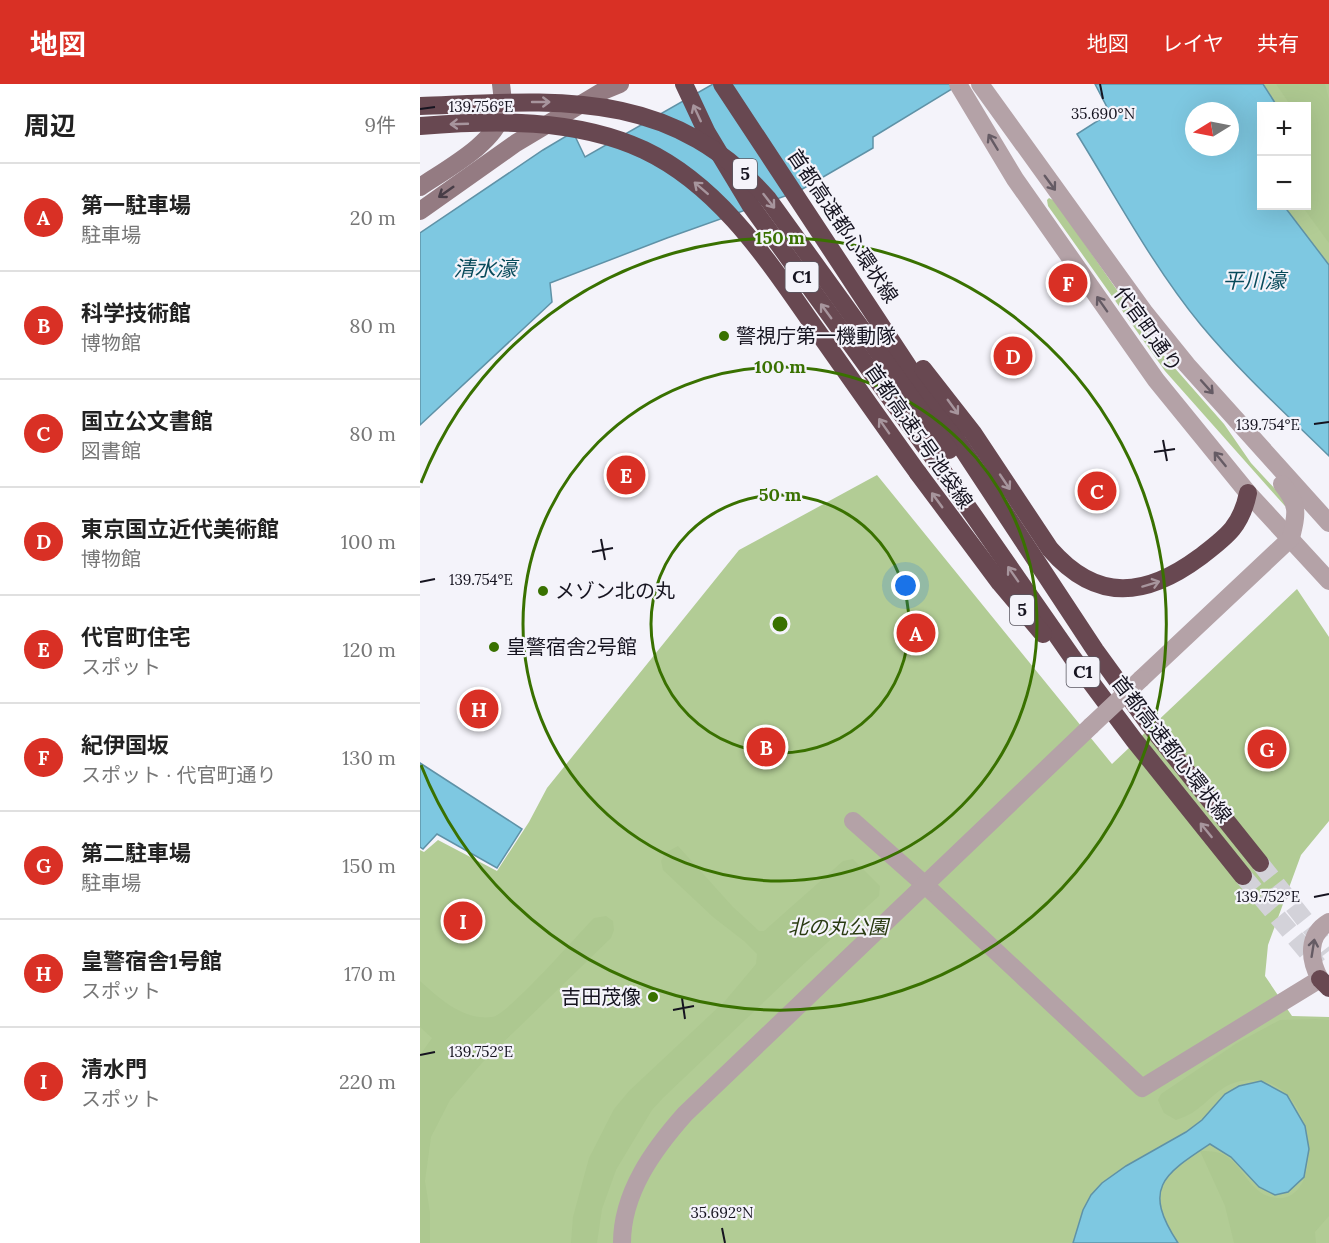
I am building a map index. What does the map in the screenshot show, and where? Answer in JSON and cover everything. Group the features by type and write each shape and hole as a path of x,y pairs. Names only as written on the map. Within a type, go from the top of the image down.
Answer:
{"highway":[{"name":"首都高速都心環状線","path":"684,84 707,133 746,198 954,447 1072,657 1134,740 1243,876"},
{"name":"首都高速都心環状線","path":"722,84 863,296 948,399 954,447"},
{"name":"首都高速5号池袋線","path":"420,106 534,102 602,106 626,111 663,124 712,148 742,171 768,199 954,447 1095,650"},
{"name":"首都高速5号池袋線","path":"420,126 513,123 566,127 626,142 678,170 715,200 755,245 1000,584 1134,740"},
{"path":"954,447 1044,540 1063,563 1075,573 1105,586 1138,588 1169,578 1183,569 1234,529 1245,509 1248,493"},
{"name":"首都高速都心環状線","path":"1095,650 1161,740 1260,863"}],"main road":[{"path":"420,187 475,149 494,132 502,112 501,84"},
{"path":"420,211 516,143 603,91 620,84"}],"street":[{"name":"代官町通り","path":"980,84 1138,304 1187,365 1329,523"},
{"name":"代官町通り","path":"959,86 1015,179 1156,380 1248,493 1329,581"},
{"path":"1126,338 1125,324 1129,311 1138,304"},
{"path":"622,1243 627,1209 647,1162 661,1141 685,1114 924,884 1291,538 1296,505 1291,495 1266,466 1236,420"},
{"path":"853,821 924,884 1142,1088 1325,983 1311,958 1311,947 1320,929 1329,922"}],"green space":[{"path":"1263,84 1329,84 1329,265 1287,210 1311,210 1311,102 1274,102"},
{"path":"1276,84 1325,84 1329,100 1329,243 1305,210 1311,210 1311,102 1288,102"},
{"path":"1049,198 1055,201 1158,349 1224,424 1251,463 1287,502 1288,506 1285,506 1165,371 1048,206"},
{"name":"北の丸公園","path":"877,475 1112,764 1297,589 1329,637 1329,821 1301,855 1268,945 1265,976 1292,1016 1329,1017 1329,1243 420,1243 420,850 424,852 438,840 497,871 529,822 547,788 739,550"},
{"path":"678,846 733,907 759,931 764,931 843,861 853,859 880,886 879,896 807,961 652,1110 616,1170 602,1209 597,1243 571,1243 573,1217 589,1158 614,1109 629,1091 725,1001 756,964 757,954 663,870 661,861 665,853"},
{"path":"606,916 613,921 614,930 611,938 482,1063 450,1100 431,1137 425,1181 430,1213 430,1243 420,1243 420,1055 432,1038 420,1027 420,981 444,1001 462,1012 472,1016 492,1017 500,1013 527,989 594,918"},
{"path":"1280,1020 1329,1020 1329,1216 1315,1232 1316,1243 1234,1243 1225,1206 1200,1151 1217,1152 1230,1159 1253,1186 1268,1196 1277,1198 1294,1193 1304,1179 1309,1158 1307,1134 1299,1111 1285,1092 1264,1081 1230,1084 1192,1113 1176,1120 1164,1113 1158,1100 1161,1094 1237,1043"}],"water":[{"name":"清水濠","path":"713,84 960,84 873,137 873,148 799,191 550,283 552,302 420,425 420,233 573,132 585,157"},
{"name":"平川濠","path":"1095,84 1263,84 1274,102 1257,102 1257,210 1287,210 1329,265 1329,456 1263,392 1201,325 1151,256 1077,134 1110,113"},
{"path":"420,763 522,829 497,868 437,834 423,849 420,847"},
{"path":"1261,1081 1287,1095 1305,1126 1309,1149 1304,1177 1288,1192 1275,1195 1259,1187 1231,1157 1210,1144 1180,1165 1163,1184 1160,1196 1161,1209 1178,1243 1073,1243 1083,1210 1091,1195 1102,1183 1126,1166 1186,1132 1202,1120 1225,1094 1239,1086"}],"tunnel":[{"path":"1260,863 1329,951"},
{"path":"1243,876 1318,965"}],"place":[{"name":"紀伊国坂","path":"1068,283"},
{"name":"警視庁第一機動隊","path":"724,336"},
{"name":"東京国立近代美術館","path":"1013,356"},
{"name":"代官町住宅","path":"626,475"},
{"name":"国立公文書館","path":"1097,491"},
{"name":"メゾン北の丸","path":"543,591"},
{"name":"第一駐車場","path":"916,633"},
{"name":"皇警宿舎2号館","path":"494,647"},
{"name":"皇警宿舎1号館","path":"479,709"},
{"name":"科学技術館","path":"766,747"},
{"name":"第二駐車場","path":"1267,749"},
{"name":"清水門","path":"463,921"},
{"name":"吉田茂像","path":"653,997"}]}
